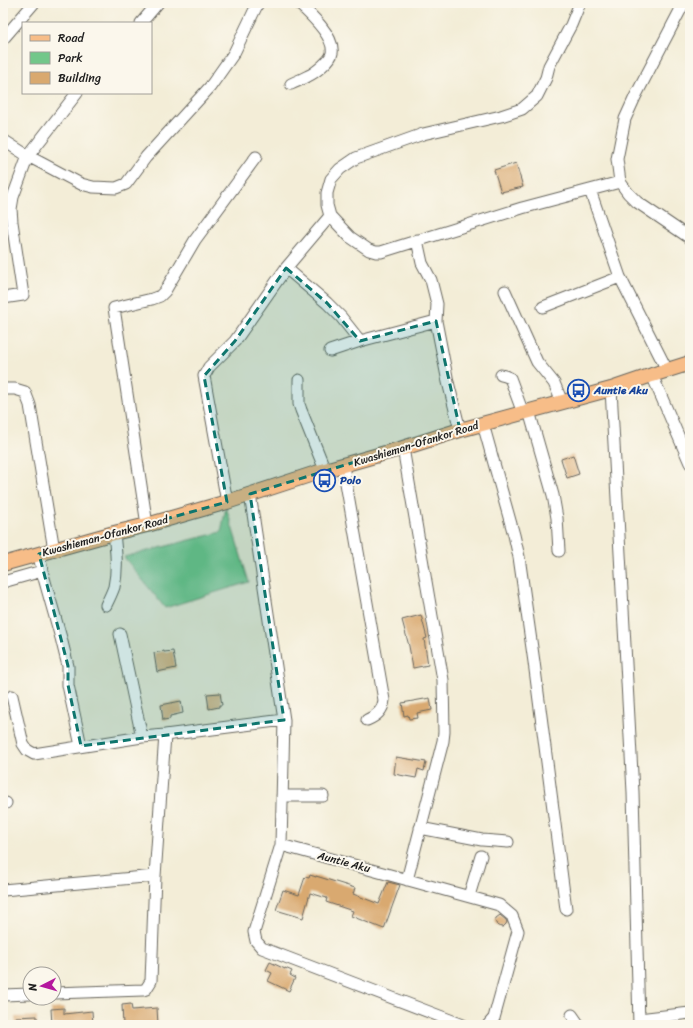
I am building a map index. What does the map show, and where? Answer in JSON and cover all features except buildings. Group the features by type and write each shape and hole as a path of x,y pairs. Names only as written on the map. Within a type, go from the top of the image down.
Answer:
{"main road":[{"name":"Kwashieman-Ofankor Road","path":"3,564 227,502 325,470 343,466 460,430 611,389 690,363"}],"street":[{"path":"3,39 34,3"},
{"path":"142,22 158,3"},
{"path":"3,140 28,156 81,184 93,187 116,188 126,184 146,157 210,87 234,53 258,3"},
{"path":"291,84 308,77 319,69 329,58 332,51 330,41 315,18 298,3"},
{"path":"580,3 549,66 546,78 538,96 522,109 501,116 423,134 356,158 340,169 330,179 327,193 327,205 330,216 350,237 369,250 381,252 522,208 620,182"},
{"path":"684,3 625,119 617,159 620,182 637,202 690,238"},
{"path":"3,298 23,295 12,222 11,209 13,197 28,156 76,94"},
{"path":"147,525 114,308 152,299 160,296 165,291 195,240 256,157"},
{"path":"590,190 610,252 620,276 667,370"},
{"path":"227,502 204,376 209,367 235,340 286,268 330,216"},
{"path":"417,240 422,263 431,280 437,304 436,320 448,382 460,430"},
{"path":"286,268 328,303 360,340"},
{"path":"543,307 620,276"},
{"path":"505,291 537,362 554,383 562,402"},
{"path":"330,351 360,340 436,320"},
{"path":"500,375 508,376 510,378 526,412 553,495 557,518 559,551"},
{"path":"652,375 690,463"},
{"path":"298,380 301,410 325,470"},
{"path":"3,389 15,389 25,392 30,405 54,550"},
{"path":"611,389 633,792 639,1022 690,1013"},
{"path":"483,424 519,557 566,909"},
{"path":"403,448 443,680 444,732 407,880"},
{"path":"343,466 384,700 384,706 374,717 367,720"},
{"path":"250,494 284,720 280,845 254,932 256,941 262,948 463,1025"},
{"path":"106,605 116,578 117,558 114,533"},
{"path":"38,554 68,666 68,684 81,746"},
{"path":"3,582 42,572"},
{"path":"120,634 142,737"},
{"path":"12,696 23,744 34,754 142,737 284,720"},
{"path":"62,993 143,990 146,989 151,980 155,876 165,735"},
{"path":"282,796 323,796"},
{"path":"420,828 482,840 508,842"},
{"name":"Auntie Aku","path":"280,845 499,904 512,916 518,931 494,1018 488,1025"},
{"path":"469,896 481,856"},
{"path":"3,890 155,876"},
{"path":"3,995 22,994"},
{"path":"572,1015 579,1025"}],"highlighted area":[{"path":"286,268 327,303 360,341 436,321 460,430 250,494 284,720 81,746 68,685 68,666 39,554 227,502 204,376 235,341"}],"green space":[{"path":"226,507 249,582 165,608 124,557 221,532"}],"place":[{"name":"Auntie Aku","path":"578,390"},
{"name":"Polo","path":"324,480"}]}
